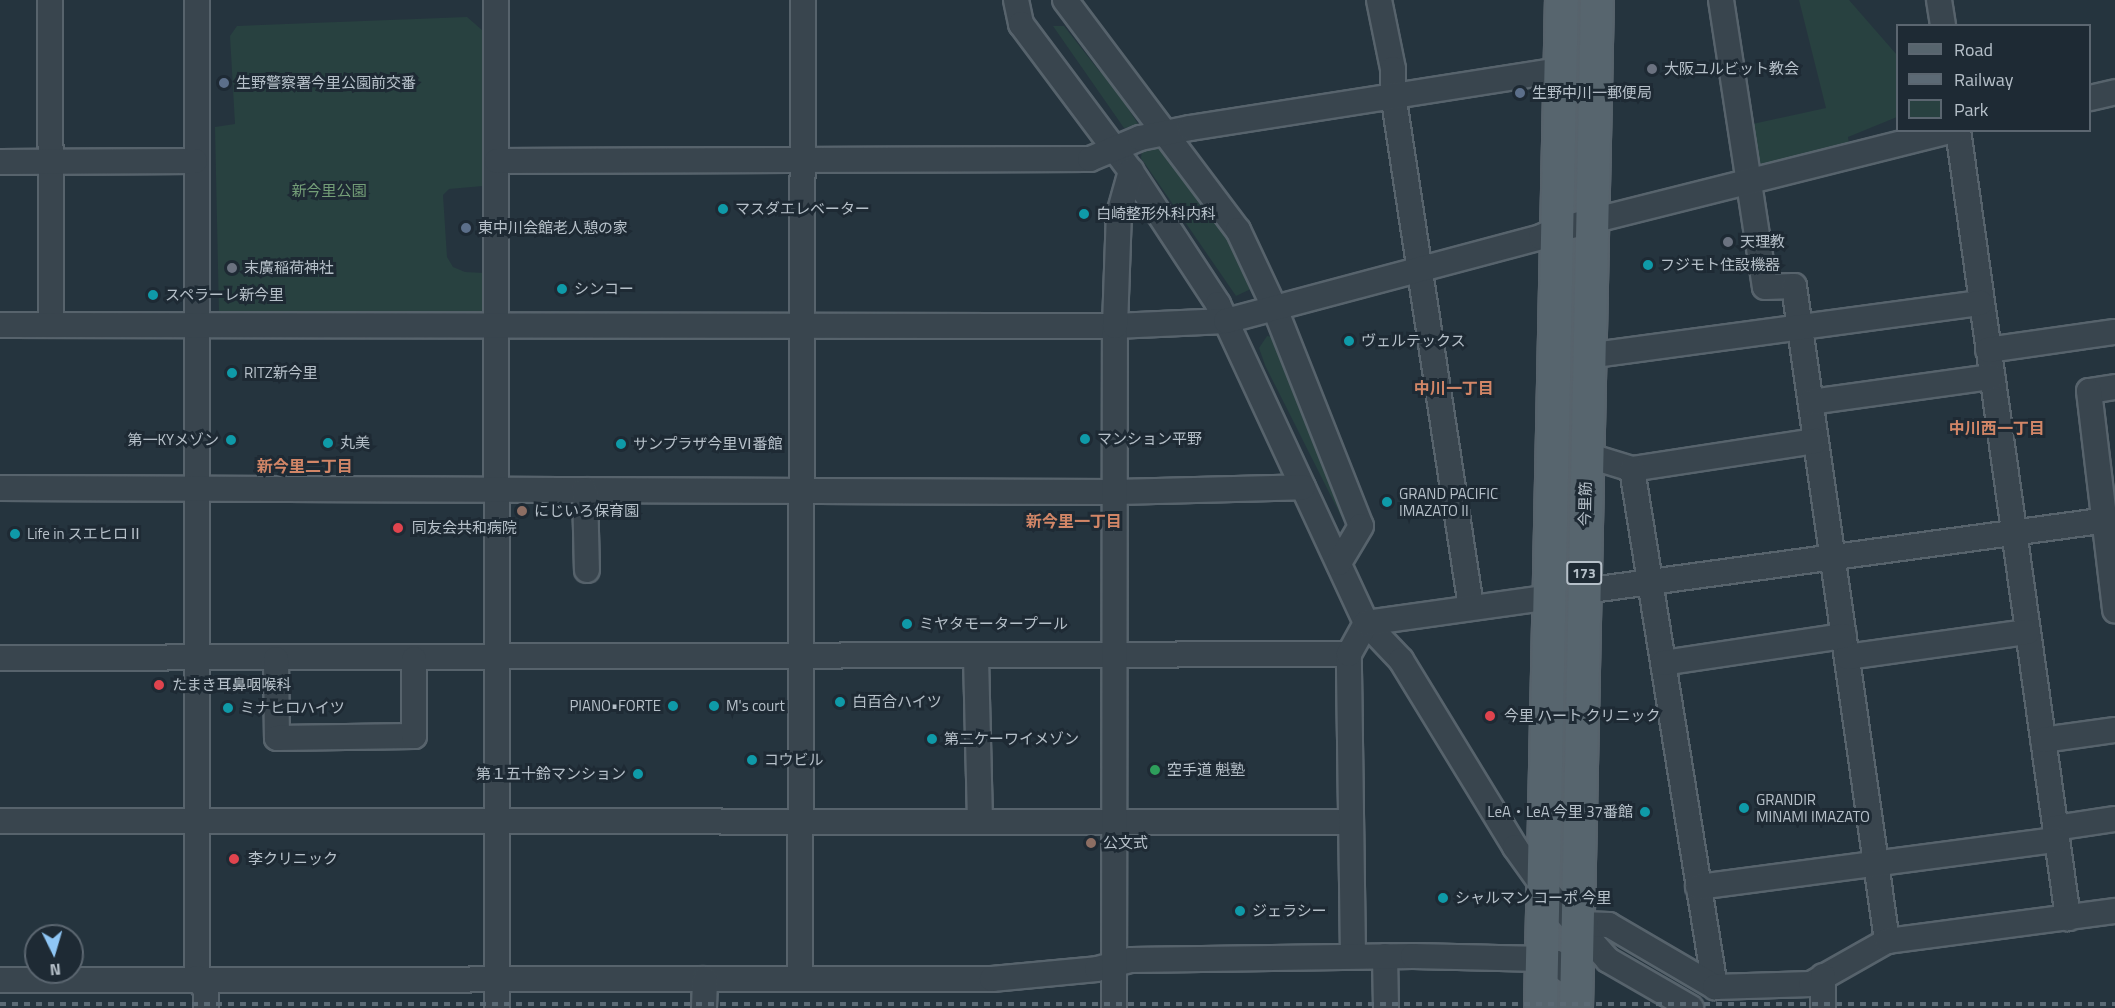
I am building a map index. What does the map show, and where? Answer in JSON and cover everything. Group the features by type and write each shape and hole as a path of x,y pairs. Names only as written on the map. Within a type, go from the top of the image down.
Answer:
{"main road":[{"name":"173","path":"1541,1008 1551,597 1549,233 1561,70 1562,0"},
{"name":"今里筋","path":"1576,993 1587,356 1598,0"}],"street":[{"path":"51,0 51,325"},
{"path":"197,0 195,161 197,978 206,990 206,1008"},
{"path":"496,0 497,326 494,659 497,1008"},
{"path":"800,979 802,0"},
{"path":"1016,0 1021,24 1131,171 1226,321 1366,623 1401,660 1545,889 1608,960 1691,1008"},
{"path":"1065,0 1238,230 1275,309 1361,526 1339,562"},
{"path":"1379,0 1393,69 1393,94 1471,607"},
{"path":"1721,0 1765,287 1794,285 1887,941"},
{"path":"1939,0 1943,24"},
{"path":"497,161 802,162 1090,159 1113,147 1164,133 1393,94 1561,70"},
{"path":"2091,98 2115,92"},
{"path":"0,325 1115,326 1226,321 1590,222 1948,132"},
{"path":"1956,132 2068,918"},
{"path":"0,162 195,161"},
{"path":"1114,1008 1117,657 1115,326 1119,214 1131,171"},
{"path":"1587,356 1980,303"},
{"path":"1988,350 2115,332"},
{"path":"1811,402 1992,377"},
{"path":"2115,387 2089,391 2110,520 2115,610"},
{"path":"1586,455 1632,469 1816,441"},
{"path":"1632,469 1715,987"},
{"path":"0,488 1117,492 1303,487"},
{"path":"585,490 587,570"},
{"path":"1584,591 1650,584 2110,520"},
{"path":"1366,623 1551,597"},
{"path":"1353,956 1349,654 1366,623"},
{"path":"1663,663 2027,632"},
{"path":"0,658 494,659 1349,654"},
{"path":"976,657 980,822"},
{"path":"276,659 277,738 414,736 414,659"},
{"path":"2043,740 2115,730"},
{"path":"1698,887 2056,834 2115,819"},
{"path":"0,821 1351,822"},
{"path":"1578,924 1609,925 1715,987 1811,984 1887,941 2115,911"},
{"path":"0,980 197,978 992,979 1131,960 1385,956 1543,959 1556,963 1576,993"},
{"path":"1385,956 1386,1008"},
{"path":"1823,976 1823,1008"},
{"path":"704,1008 705,979"}],"green space":[{"path":"1799,0 1849,0 1896,54 1896,117 1848,137 1850,150 1755,173 1748,125 1826,108"},
{"name":"新今里公園","path":"467,17 482,30 483,186 449,189 443,195 447,257 453,267 465,272 484,273 483,310 477,314 219,314 215,127 235,124 230,36 237,26"},
{"path":"1053,26 1064,26 1100,72 1104,71 1140,127 1124,128"},
{"path":"1156,143 1231,239 1255,287 1236,296 1141,158 1142,151"},
{"path":"1267,336 1275,337 1343,520 1265,365 1259,348"}],"railway":[{"path":"0,1004 2115,1004"}],"place":[{"name":"大阪ユルビット教会","path":"1652,69"},
{"name":"生野警察署今里公園前交番","path":"224,83"},
{"name":"生野中川一郵便局","path":"1520,93"},
{"name":"マスダエレベーター","path":"723,209"},
{"name":"白崎整形外科内科","path":"1084,214"},
{"name":"東中川会館老人憩の家","path":"466,228"},
{"name":"天理教","path":"1728,242"},
{"name":"フジモト住設機器","path":"1648,265"},
{"name":"末廣稲荷神社","path":"232,268"},
{"name":"シンコー","path":"562,289"},
{"name":"スペラーレ新今里","path":"153,295"},
{"name":"ヴェルテックス","path":"1349,341"},
{"name":"RITZ新今里","path":"232,373"},
{"name":"マンション平野","path":"1085,439"},
{"name":"第一KYメゾン","path":"231,440"},
{"name":"丸美","path":"328,443"},
{"name":"サンプラザ今里Ⅵ番館","path":"621,444"},
{"name":"GRAND PACIFIC IMAZATO II","path":"1387,502"},
{"name":"にじいろ保育園","path":"522,511"},
{"name":"同友会共和病院","path":"398,528"},
{"name":"Life in スエヒロⅡ","path":"15,534"},
{"name":"ミヤタモータープール","path":"907,624"},
{"name":"たまき耳鼻咽喉科","path":"159,685"},
{"name":"白百合ハイツ","path":"840,702"},
{"name":"PIANO•FORTE","path":"673,706"},
{"name":"M's court","path":"714,706"},
{"name":"ミナヒロハイツ","path":"228,708"},
{"name":"今里 ハート クリニック","path":"1490,716"},
{"name":"第二ケーワイメゾン","path":"932,739"},
{"name":"コウビル","path":"752,760"},
{"name":"空手道 魁塾","path":"1155,770"},
{"name":"第１五十鈴マンション","path":"638,774"},
{"name":"GRANDIR MINAMI IMAZATO","path":"1744,808"},
{"name":"LeA・LeA 今里 37番館","path":"1645,812"},
{"name":"公文式","path":"1091,843"},
{"name":"李クリニック","path":"234,859"},
{"name":"シャルマン コーポ 今里","path":"1443,898"},
{"name":"ジェラシー","path":"1240,911"}],"district":[{"name":"中川一丁目","path":"1454,388"},
{"name":"中川西一丁目","path":"1997,428"},
{"name":"新今里二丁目","path":"305,466"},
{"name":"新今里一丁目","path":"1074,521"}]}
